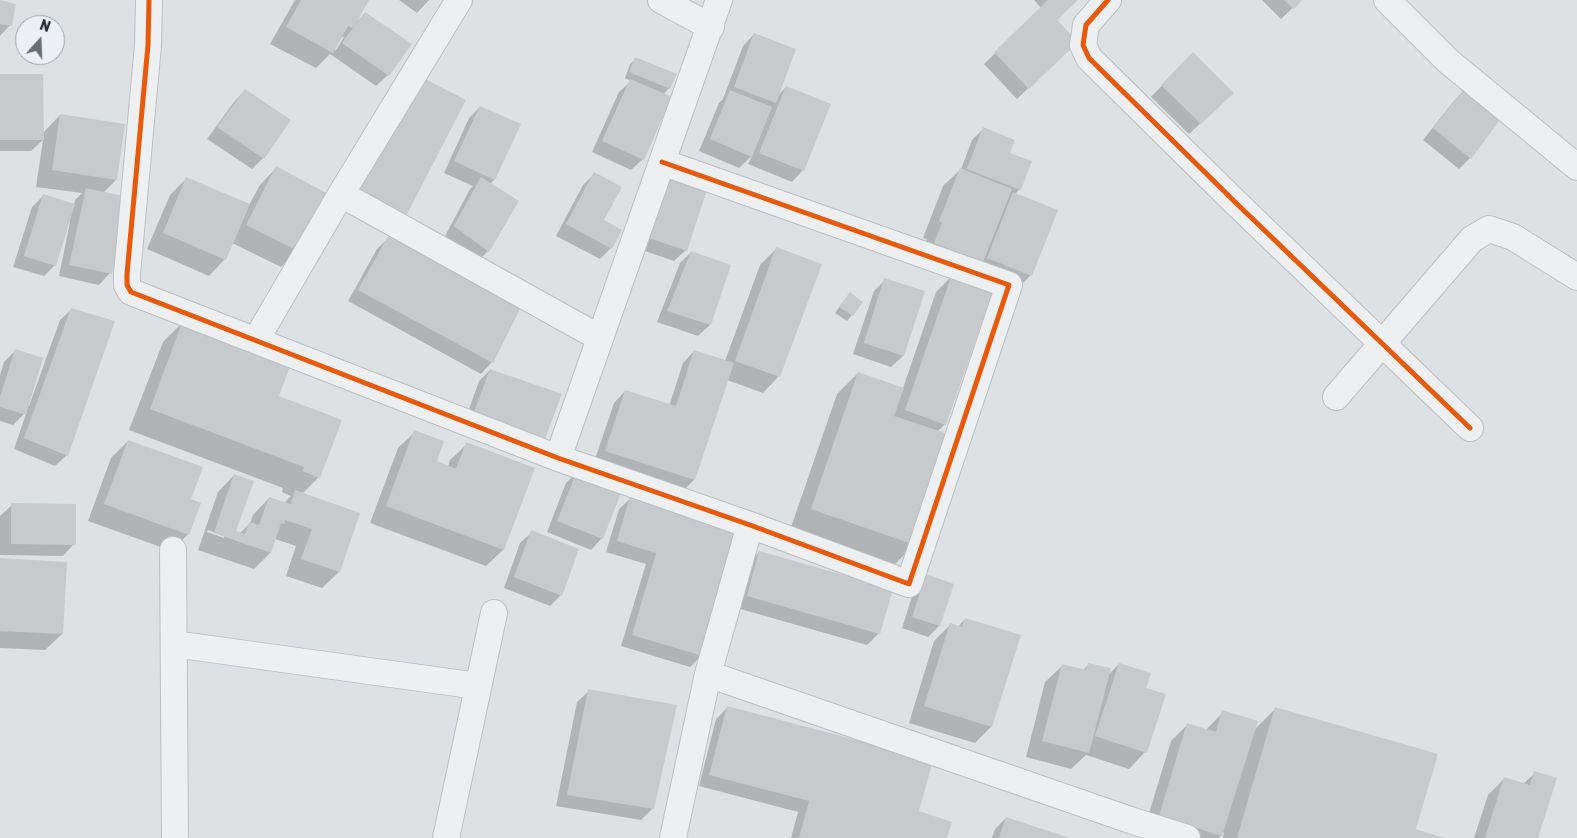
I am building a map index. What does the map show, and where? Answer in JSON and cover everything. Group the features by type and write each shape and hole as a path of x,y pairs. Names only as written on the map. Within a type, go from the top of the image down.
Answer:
{"street":[{"path":"149,0 148,45 127,274 127,285 131,292 558,458 750,525 909,584 1010,285 662,162"},
{"path":"256,340 341,194 459,0"},
{"path":"661,0 711,27"},
{"path":"558,458 719,0"},
{"path":"1108,0 1086,25 1084,45 1089,58 1235,202 1470,428"},
{"path":"1387,0 1448,61 1577,167"},
{"path":"341,194 600,338"},
{"path":"1336,397 1472,239 1489,229 1513,237 1577,277"},
{"path":"673,838 708,674 750,525"},
{"path":"173,550 175,838"},
{"path":"446,838 494,613"},
{"path":"174,644 478,686"},
{"path":"708,674 1130,830 1187,838"}],"building":[{"path":"0,0 16,4 12,26 0,24"},
{"path":"301,0 369,0 355,25 365,12 412,44 389,76 342,43 353,28 348,26 333,53 286,27"},
{"path":"1048,0 1078,0 1057,20 1078,42 1029,89 994,52"},
{"path":"1284,0 1302,0 1294,9"},
{"path":"754,33 796,49 776,103 734,87"},
{"path":"1193,52 1234,93 1201,124 1161,85"},
{"path":"635,57 677,74 670,89 629,72"},
{"path":"0,74 43,74 44,140 0,140"},
{"path":"419,76 466,100 406,216 359,192"},
{"path":"630,79 672,97 644,160 602,141"},
{"path":"786,86 831,104 804,171 759,153"},
{"path":"245,89 291,120 264,159 217,127"},
{"path":"1464,89 1502,117 1471,159 1433,128"},
{"path":"730,90 772,107 752,157 710,139"},
{"path":"480,106 521,124 495,180 454,161"},
{"path":"60,114 125,124 117,180 52,170"},
{"path":"983,127 1015,140 1010,153 1032,161 1021,190 967,169"},
{"path":"276,166 328,194 298,251 246,225"},
{"path":"960,168 1012,189 983,262 934,243 942,223 939,221"},
{"path":"594,172 622,187 604,220 622,230 612,249 566,224"},
{"path":"186,177 250,204 226,260 163,233"},
{"path":"481,177 519,201 489,252 454,226"},
{"path":"669,178 707,190 687,251 649,238"},
{"path":"86,188 128,197 112,274 69,265"},
{"path":"1013,192 1058,210 1032,276 987,258"},
{"path":"43,194 75,204 56,266 24,256"},
{"path":"388,236 521,307 493,363 358,290"},
{"path":"776,247 822,264 780,377 735,361"},
{"path":"691,251 731,265 711,325 667,311"},
{"path":"952,274 994,288 946,425 905,410"},
{"path":"884,278 925,291 904,356 864,343"},
{"path":"850,292 863,302 853,316 839,307"},
{"path":"71,308 115,321 68,456 24,438"},
{"path":"183,320 292,361 279,396 342,420 320,478 302,471 304,467 150,409"},
{"path":"15,349 43,358 26,415 0,407 0,397"},
{"path":"694,350 734,363 695,480 605,451 625,390 676,406"},
{"path":"490,369 562,394 543,444 472,417"},
{"path":"858,372 904,388 894,416 954,436 915,545 811,509"},
{"path":"414,430 444,441 437,461 456,469 466,442 535,468 504,550 386,506"},
{"path":"128,440 203,467 191,499 201,503 189,535 104,504"},
{"path":"577,471 623,488 603,539 557,521"},
{"path":"234,474 254,481 236,531 245,534 249,522 259,525 269,497 291,504 295,490 360,513 340,572 301,559 312,529 285,520 284,524 281,523 271,553 214,533"},
{"path":"630,496 741,530 703,656 632,635 656,553 617,541"},
{"path":"11,503 76,504 76,545 11,544"},
{"path":"531,530 579,549 562,596 514,577"},
{"path":"759,551 893,589 880,634 747,596"},
{"path":"0,558 67,562 63,634 0,631"},
{"path":"926,574 954,584 940,626 912,617"},
{"path":"965,618 1021,635 992,727 924,706 950,623 962,627"},
{"path":"1088,663 1111,668 1089,753 1042,741 1062,664 1086,670"},
{"path":"1119,663 1151,673 1146,688 1166,694 1147,753 1095,736"},
{"path":"588,689 677,705 654,809 567,795"},
{"path":"727,706 933,760 919,811 952,822 947,838 799,838 809,801 709,775"},
{"path":"1275,707 1438,754 1416,829 1444,838 1237,838"},
{"path":"1222,710 1258,721 1222,836 1159,816 1187,723 1216,732"},
{"path":"1534,771 1557,778 1538,838 1485,838 1504,777 1530,785"},
{"path":"1006,817 1070,838 999,838"}],"cycle path":[{"path":"149,0 148,45 127,274 127,285 131,292 558,458 750,525 909,584 1009,285 662,162"},
{"path":"1108,0 1086,25 1083,45 1089,58 1235,202 1470,428"}]}
